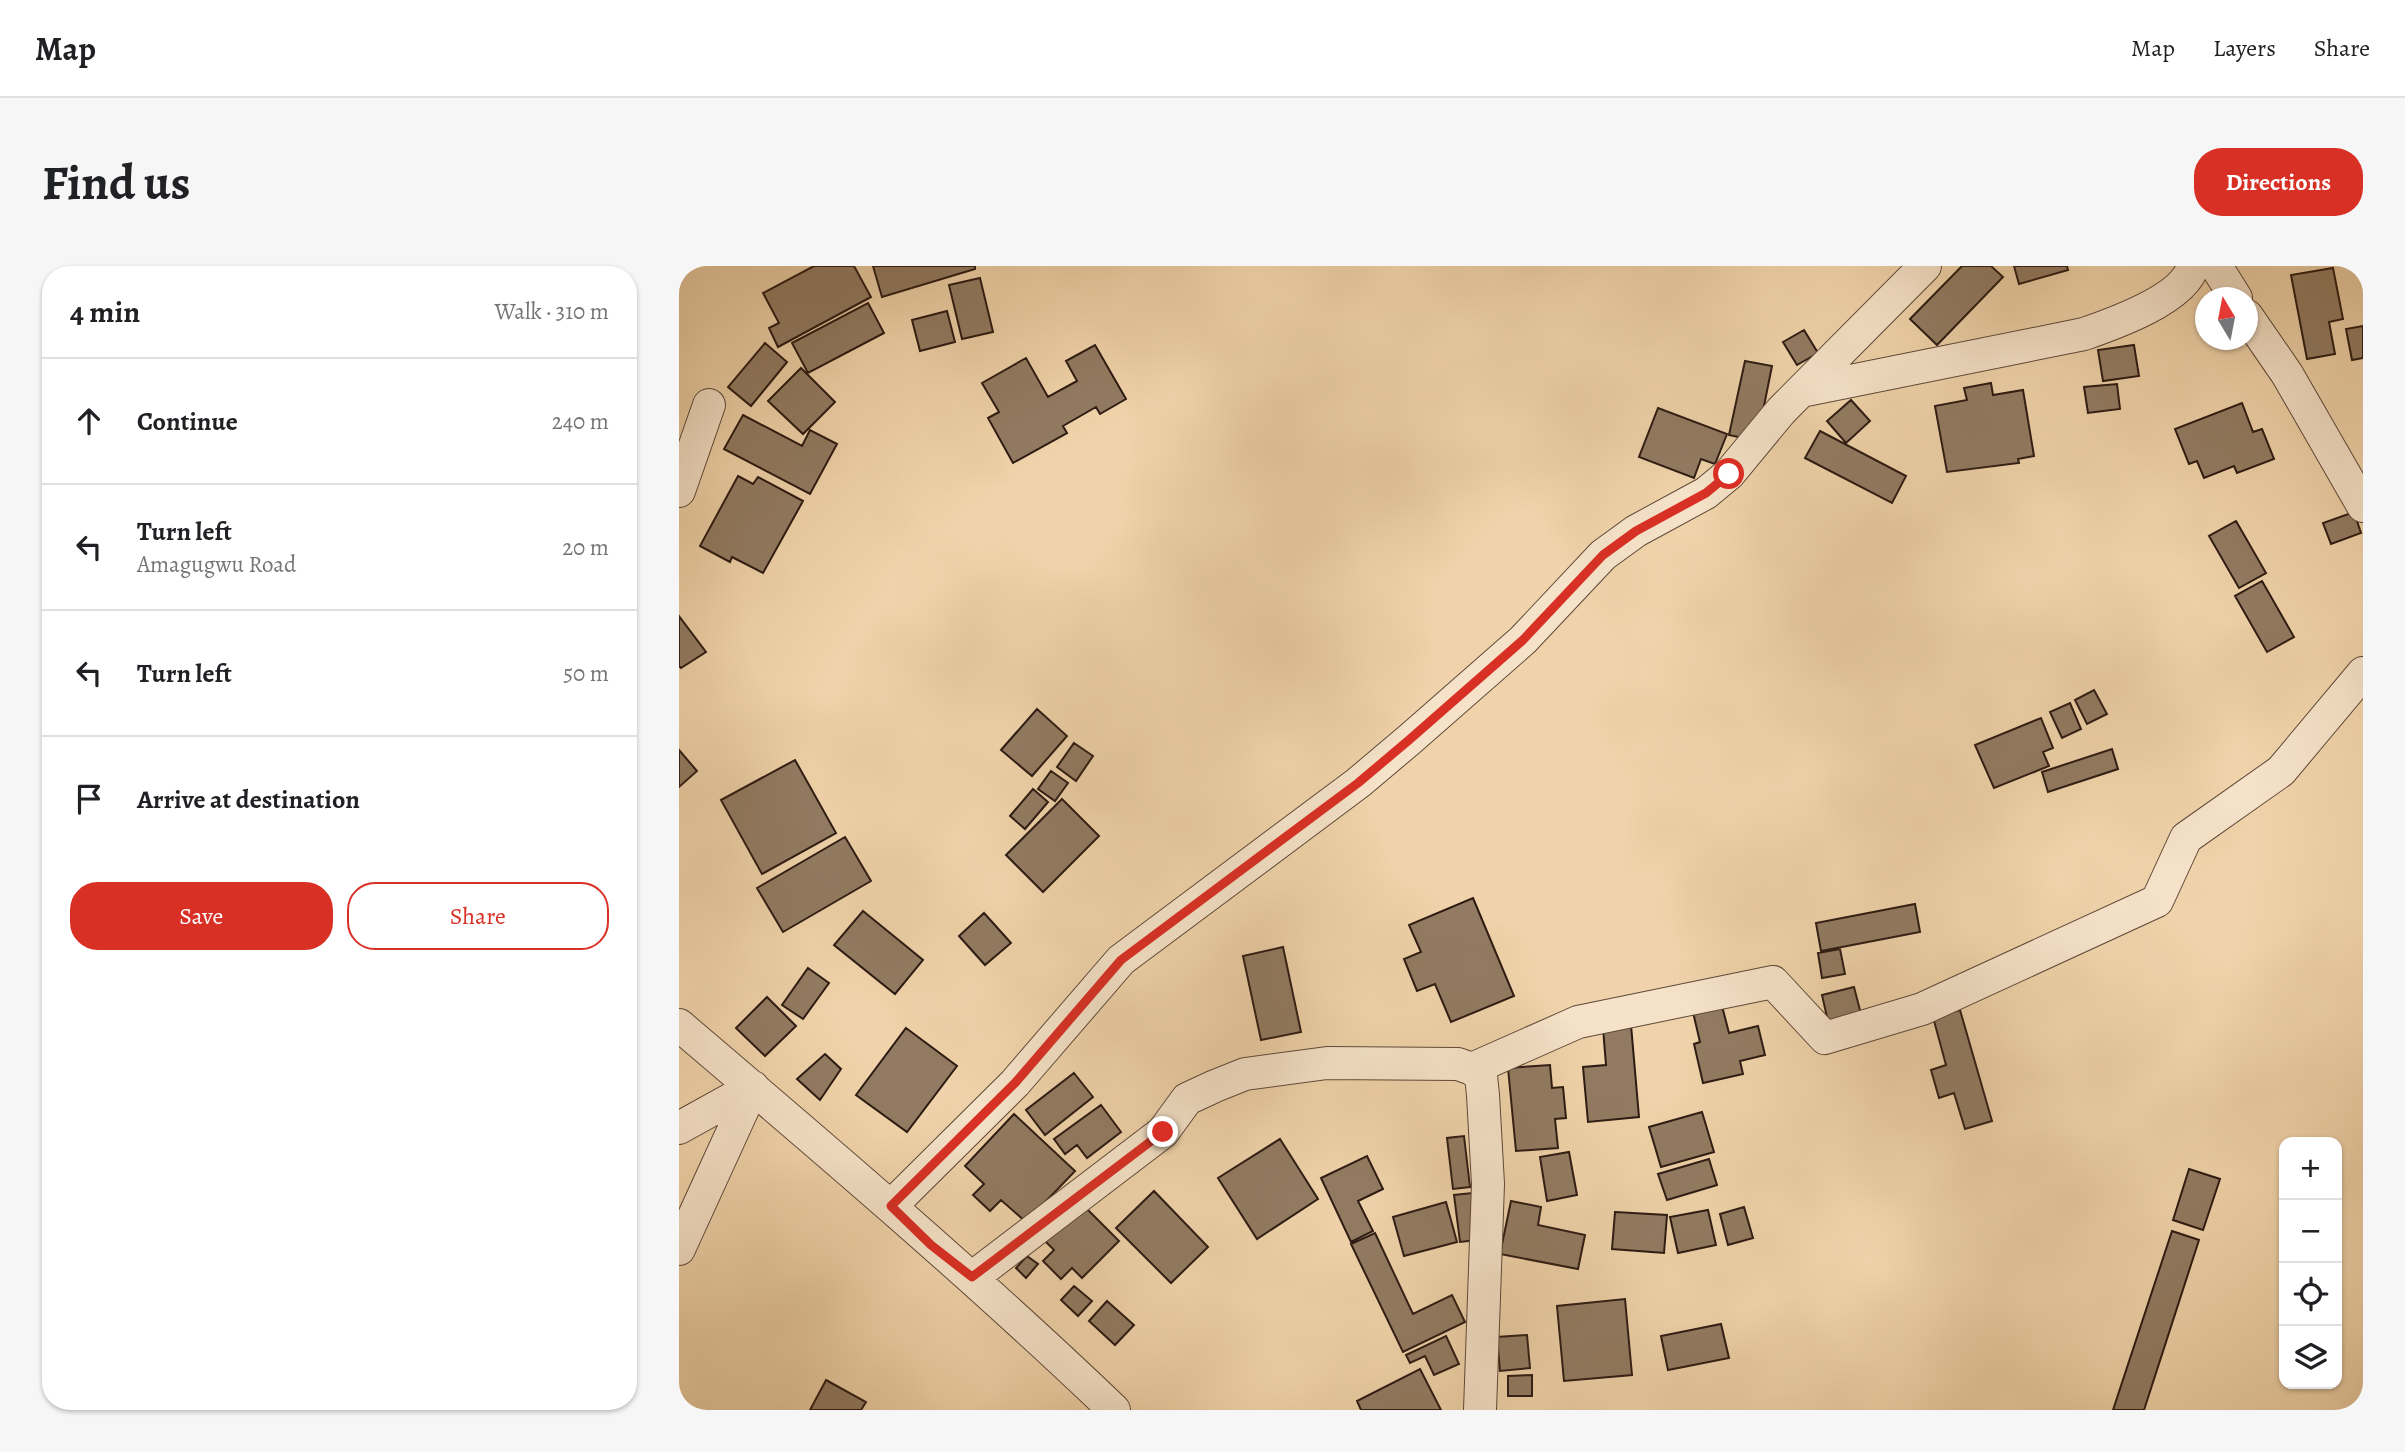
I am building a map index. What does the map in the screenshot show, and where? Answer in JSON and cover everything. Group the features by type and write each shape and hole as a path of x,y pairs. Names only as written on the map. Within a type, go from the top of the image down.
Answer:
{"street":[{"path":"891,1206 1015,1083 1121,960 1368,775 1523,640 1603,555 1636,531 1706,493 1729,474 1801,391 1925,266"},
{"path":"1801,391 2084,334 2128,317 2169,295 2181,285 2193,266"},
{"path":"2216,266 2229,287"},
{"path":"2258,331 2287,374 2363,506"},
{"path":"679,491 709,405"},
{"path":"1472,1069 1578,1022 1773,982 1825,1038 1922,1009 2157,901 2186,838 2281,771 2363,673"},
{"path":"679,1025 891,1206 931,1245 972,1277 1114,1410"},
{"path":"972,1277 1163,1132 1187,1099 1215,1086 1245,1074 1327,1063 1458,1065 1472,1069 1481,1076 1483,1094 1488,1184 1480,1410"},
{"path":"679,1128 753,1087"},
{"path":"679,1249 753,1087"}],"building":[{"path":"814,266 854,266 871,297 778,347 769,328 779,323 763,293"},
{"path":"873,266 975,266 975,269 882,297"},
{"path":"1962,266 1991,266 2003,277 1937,345 1910,319"},
{"path":"2014,266 2067,266 2068,270 2019,284"},
{"path":"2333,268 2343,319 2329,322 2335,354 2307,359 2291,275"},
{"path":"980,278 993,332 962,339 949,285"},
{"path":"868,303 884,333 808,373 792,343"},
{"path":"947,311 955,342 920,351 912,320"},
{"path":"2363,326 2363,358 2352,360 2346,329"},
{"path":"1804,330 1818,353 1797,365 1783,342"},
{"path":"765,343 787,362 751,406 728,387"},
{"path":"1095,345 1126,399 1100,414 1096,407 1063,426 1067,433 1013,463 988,418 999,412 982,383 1026,358 1048,397 1077,381 1066,361"},
{"path":"2134,345 2139,376 2103,381 2098,350"},
{"path":"1745,361 1772,366 1757,441 1729,435"},
{"path":"801,368 835,402 803,434 768,401"},
{"path":"1991,383 1993,395 2023,390 2034,456 2018,459 2019,463 1947,472 1935,406 1967,400 1964,388"},
{"path":"2117,384 2120,409 2088,413 2084,387"},
{"path":"1851,400 1870,421 1846,443 1827,421"},
{"path":"2242,403 2253,432 2262,429 2274,459 2237,473 2234,466 2204,478 2197,461 2189,464 2175,429"},
{"path":"1658,408 1727,434 1715,464 1701,459 1694,478 1639,457"},
{"path":"743,415 802,446 810,430 837,444 810,494 724,449"},
{"path":"1820,431 1906,476 1892,503 1805,458"},
{"path":"738,476 753,484 758,477 803,501 763,573 732,557 730,562 700,546"},
{"path":"2354,512 2361,533 2331,544 2323,523"},
{"path":"2236,521 2266,573 2239,588 2209,536"},
{"path":"2262,581 2294,637 2267,652 2235,596"},
{"path":"679,616 706,652 681,668 679,666"},
{"path":"2094,690 2107,714 2087,724 2075,700"},
{"path":"2070,703 2081,729 2062,738 2050,712"},
{"path":"1037,709 1067,736 1032,776 1001,750"},
{"path":"2041,718 2053,748 2043,752 2049,766 1994,788 1975,745"},
{"path":"1074,743 1093,756 1076,781 1057,767"},
{"path":"2112,749 2118,769 2048,792 2042,772"},
{"path":"679,750 697,771 679,787"},
{"path":"795,760 836,833 762,874 721,800"},
{"path":"1051,771 1068,783 1055,801 1038,789"},
{"path":"1033,789 1048,802 1025,829 1010,816"},
{"path":"1062,799 1099,836 1043,892 1006,855"},
{"path":"845,837 871,881 783,932 757,888"},
{"path":"1473,898 1514,996 1451,1022 1435,984 1417,991 1404,959 1421,952 1409,925"},
{"path":"1915,904 1920,932 1821,951 1816,923"},
{"path":"863,911 923,960 895,994 834,945"},
{"path":"984,913 1011,943 985,965 959,936"},
{"path":"1283,947 1301,1032 1261,1040 1243,956"},
{"path":"1840,949 1845,974 1822,978 1818,953"},
{"path":"808,968 829,983 803,1019 782,1005"},
{"path":"1854,987 1862,1018 1829,1026 1822,995"},
{"path":"767,997 796,1026 765,1056 736,1028"},
{"path":"1721,1002 1729,1033 1758,1026 1765,1055 1740,1061 1743,1074 1703,1083 1694,1044 1700,1042 1692,1008"},
{"path":"1960,1010 1992,1121 1965,1129 1954,1093 1939,1098 1931,1070 1946,1065 1933,1017"},
{"path":"1631,1025 1639,1117 1588,1122 1583,1067 1606,1065 1603,1028"},
{"path":"906,1028 957,1066 907,1132 856,1095"},
{"path":"825,1054 841,1069 820,1100 797,1079"},
{"path":"1550,1065 1552,1088 1563,1087 1566,1118 1555,1119 1558,1148 1516,1151 1508,1068"},
{"path":"1074,1073 1093,1097 1045,1135 1026,1110"},
{"path":"1101,1105 1121,1132 1087,1158 1077,1145 1065,1154 1054,1139"},
{"path":"1702,1112 1714,1152 1661,1167 1649,1127"},
{"path":"1014,1114 1075,1171 1026,1222 1001,1200 990,1211 973,1195 984,1184 965,1166"},
{"path":"1464,1136 1470,1187 1453,1189 1447,1138"},
{"path":"1280,1139 1318,1199 1257,1239 1218,1178"},
{"path":"1569,1152 1577,1195 1547,1201 1540,1157"},
{"path":"1367,1156 1383,1189 1358,1201 1373,1231 1351,1242 1321,1178"},
{"path":"1709,1159 1717,1185 1667,1200 1658,1174"},
{"path":"2189,1169 2220,1179 2203,1230 2173,1220"},
{"path":"1154,1191 1208,1247 1171,1283 1116,1228"},
{"path":"1472,1193 1477,1240 1460,1242 1454,1195"},
{"path":"1511,1201 1541,1207 1538,1225 1585,1235 1578,1269 1500,1254"},
{"path":"1080,1202 1119,1241 1082,1278 1072,1268 1061,1279 1043,1261 1054,1250 1043,1239"},
{"path":"1446,1202 1457,1242 1404,1256 1393,1217"},
{"path":"1744,1207 1753,1238 1728,1245 1720,1214"},
{"path":"1708,1210 1716,1245 1678,1253 1670,1217"},
{"path":"1615,1212 1667,1215 1664,1253 1612,1249"},
{"path":"2172,1231 2199,1240 2144,1410 2113,1410"},
{"path":"1375,1233 1413,1314 1452,1295 1465,1322 1403,1352 1351,1244"},
{"path":"1027,1256 1038,1264 1026,1278 1016,1268"},
{"path":"1074,1286 1092,1301 1078,1316 1061,1300"},
{"path":"1625,1299 1632,1375 1564,1381 1557,1306"},
{"path":"1107,1301 1134,1325 1115,1345 1089,1321"},
{"path":"1721,1324 1729,1358 1668,1370 1661,1336"},
{"path":"1527,1335 1530,1368 1500,1371 1497,1337"},
{"path":"1446,1336 1459,1364 1434,1375 1425,1356 1410,1363 1406,1355"},
{"path":"1420,1369 1441,1410 1361,1410 1357,1401"},
{"path":"1532,1375 1532,1396 1508,1396 1508,1376"},
{"path":"826,1380 866,1402 861,1410 810,1410"}],"route":[{"path":"1163,1132 972,1277 931,1245 891,1206 1015,1083 1121,960 1358,783 1523,640 1603,555 1636,531 1706,493 1729,474"}]}
